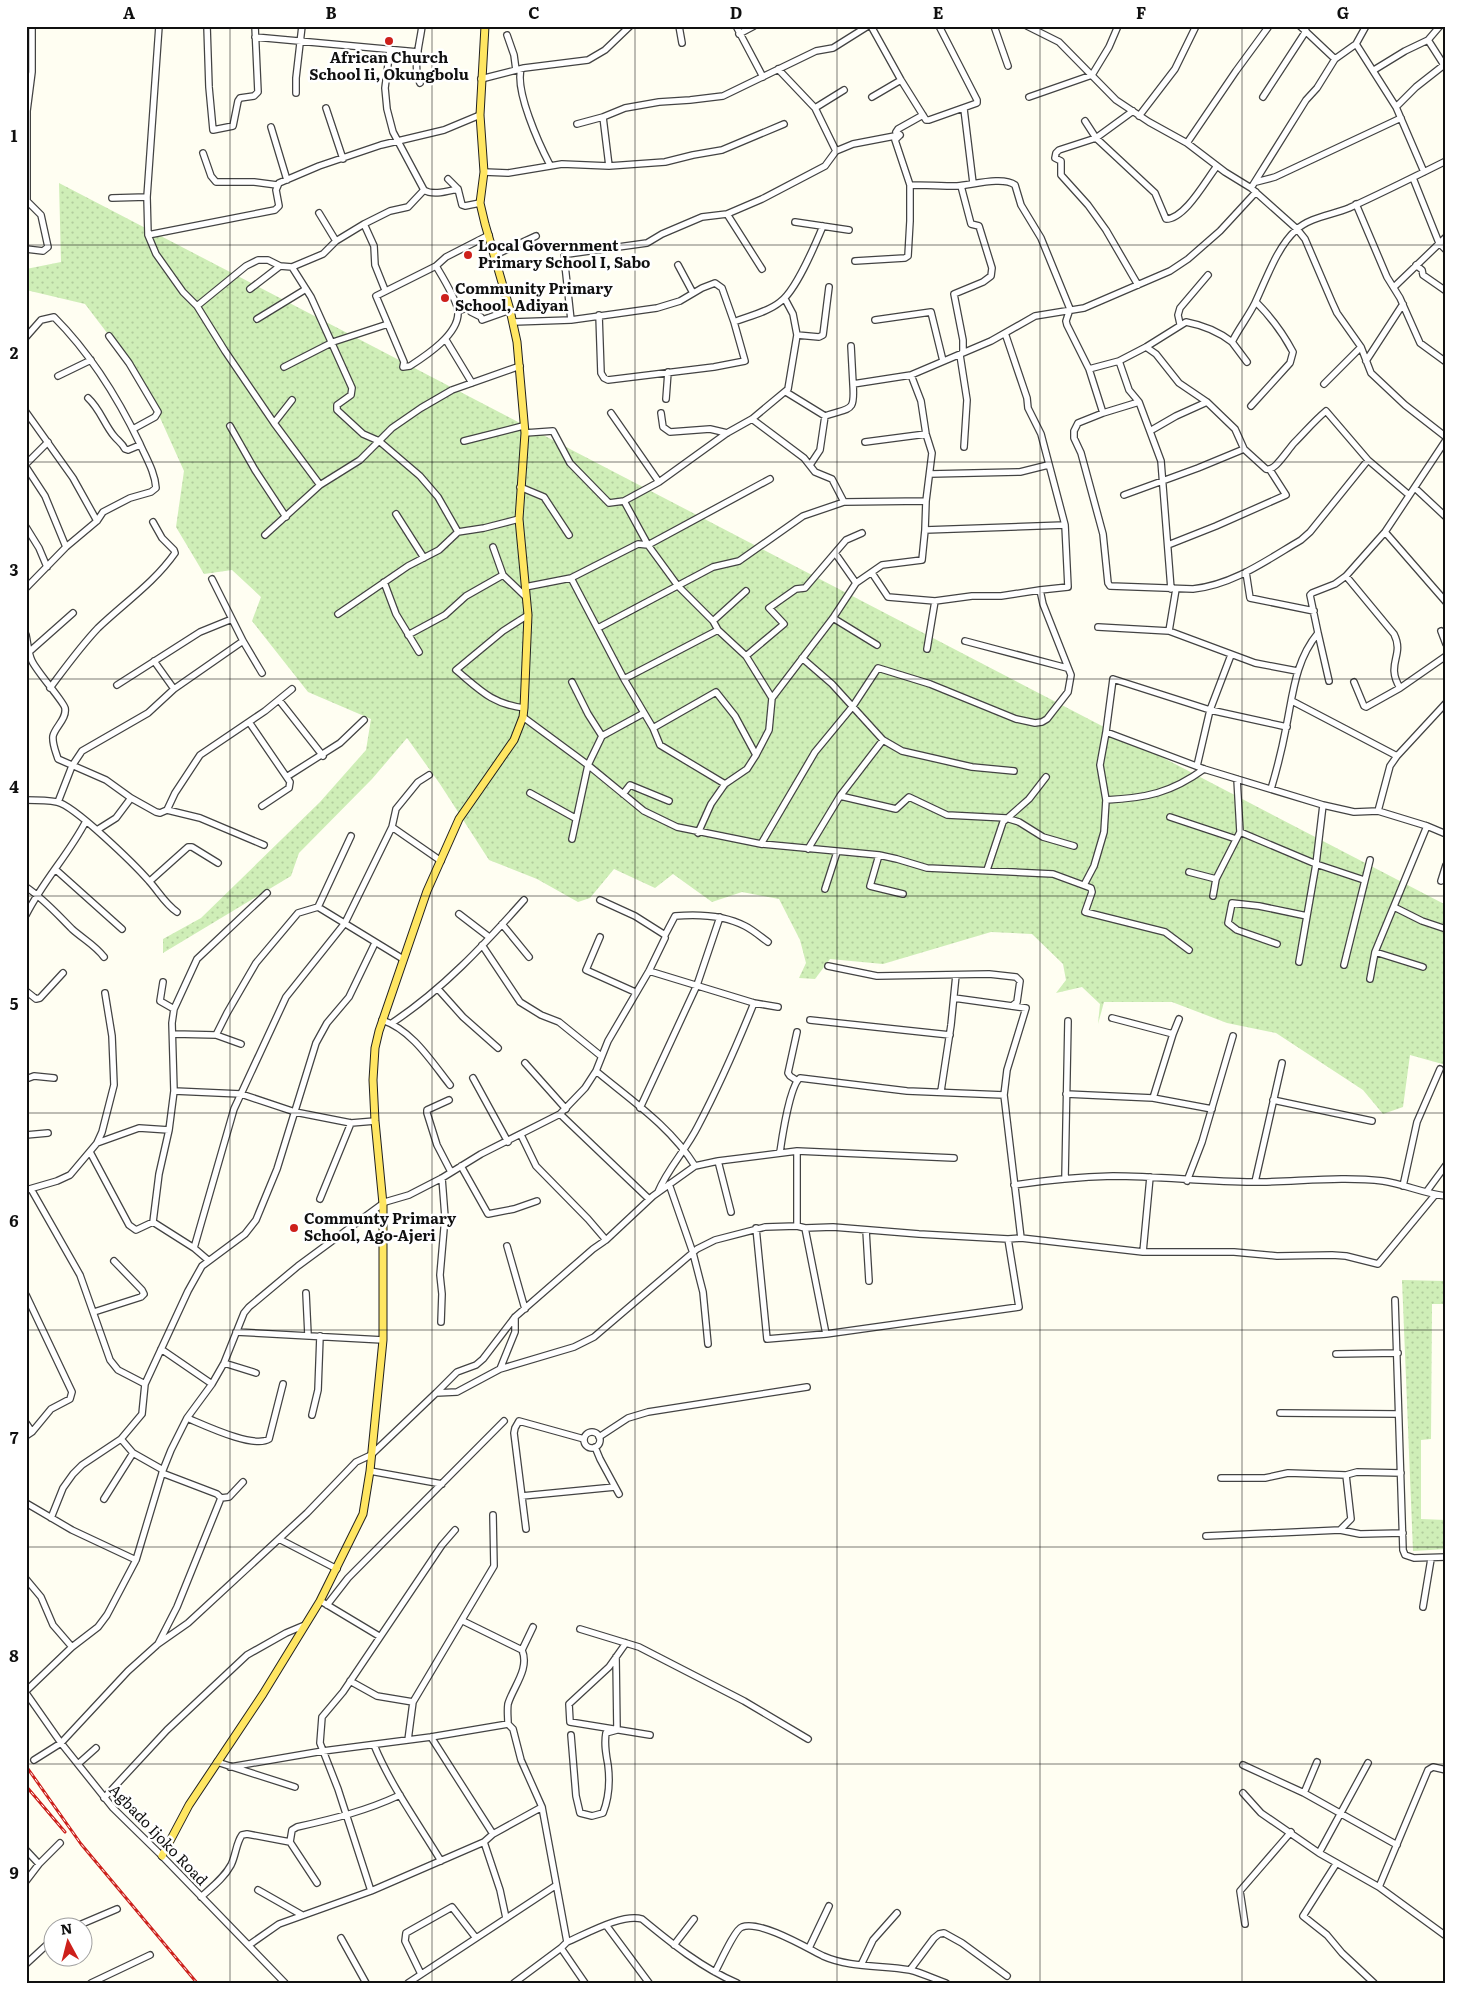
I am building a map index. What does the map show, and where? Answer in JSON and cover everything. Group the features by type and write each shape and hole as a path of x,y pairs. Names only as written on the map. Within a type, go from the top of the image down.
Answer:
{"main road":[{"path":"162,1856 216,1762 306,1625 361,1520 370,1471 382,1340 383,1204 375,1121 374,1058 382,1020 427,891 459,820 514,740 523,717 528,615 519,519 524,429 520,366 513,322 480,203 484,172 480,114 485,26"}],"street":[{"path":"26,249 43,251 48,247 41,215 26,200 27,111 32,72 32,26"},
{"path":"160,26 148,197 148,234 150,243 163,265 197,306 274,423 320,485"},
{"path":"207,26 209,88 213,130 233,126 240,98 254,96 258,92 255,26"},
{"path":"296,93 302,26"},
{"path":"420,83 417,78 422,26"},
{"path":"481,79 518,69 588,60 605,50 630,26"},
{"path":"680,26 682,43"},
{"path":"736,26 752,53 763,77"},
{"path":"739,34 754,26"},
{"path":"577,124 603,117 625,108 659,102 723,96 816,51 829,50 870,26 901,80 923,115 929,120 977,103 977,97 939,26"},
{"path":"994,26 1008,66"},
{"path":"1027,26 1056,39 1116,100 1139,116 1188,143 1217,166 1253,190 1297,228 1305,239 1337,313 1361,347 1374,378 1446,438 1386,532 1346,576 1335,584 1312,593 1310,599 1329,681"},
{"path":"1029,97 1092,76 1110,47 1118,26"},
{"path":"1139,116 1175,69 1196,26"},
{"path":"1188,143 1236,71 1269,26"},
{"path":"1300,26 1335,59"},
{"path":"853,384 911,375 960,355 1035,316 1084,308 1170,270 1188,259 1220,231 1253,190 1306,100 1317,88 1335,59 1356,44 1366,26"},
{"path":"1374,70 1405,51 1428,40 1440,26"},
{"path":"1263,97 1306,31"},
{"path":"507,35 518,69 521,90 538,140 550,165"},
{"path":"255,37 418,52"},
{"path":"1396,107 1416,87 1444,65 1428,40"},
{"path":"1356,44 1396,107 1424,172"},
{"path":"390,49 385,97 393,132 424,190 435,193 458,189"},
{"path":"778,69 815,108 836,151"},
{"path":"872,97 901,80"},
{"path":"815,108 844,90"},
{"path":"326,108 343,159"},
{"path":"964,109 973,182"},
{"path":"1133,111 1096,138 1059,150 1055,158 1061,161 1061,175 1088,205 1106,230 1138,285"},
{"path":"203,153 211,176 216,182 254,182 277,185 398,140 444,130 480,114"},
{"path":"900,135 896,132 898,129 923,115"},
{"path":"603,117 609,166"},
{"path":"1256,182 1275,177 1401,118"},
{"path":"1085,121 1096,138 1155,193 1166,219 1170,219 1182,212 1217,166"},
{"path":"484,172 508,173 550,165 609,166 664,162 722,150 784,124"},
{"path":"271,127 287,180"},
{"path":"571,320 564,256 641,245 702,217 727,214 770,195 825,166 836,151 854,144 900,135"},
{"path":"855,261 905,258 908,256 910,185 895,140 900,135"},
{"path":"1232,342 1238,328 1256,302 1277,258 1297,228 1413,178 1446,160"},
{"path":"1413,178 1439,243 1446,250"},
{"path":"448,179 458,189 462,205 480,203"},
{"path":"910,185 961,186 973,182 1010,182 1015,185 1022,205 1041,238 1070,309 1066,321 1067,325 1090,370 1103,413"},
{"path":"148,234 182,226 276,210 279,201 277,185"},
{"path":"961,186 971,224 979,226 992,268 991,276 983,282 954,294 962,340 963,352 960,355 967,400 964,446"},
{"path":"197,306 246,266 258,260 268,260 280,266 292,267 323,254 336,241 364,224 390,212 408,207 424,190"},
{"path":"112,198 148,197"},
{"path":"1356,204 1386,276 1403,304 1420,343 1446,362"},
{"path":"319,213 336,241"},
{"path":"727,214 762,269"},
{"path":"795,222 849,230"},
{"path":"364,224 374,246 375,265 385,290"},
{"path":"734,322 776,305 785,299 812,253 823,226"},
{"path":"436,266 458,311 457,320 446,340 410,366 403,367 404,362 376,296 436,266 446,257 489,235"},
{"path":"495,255 536,236"},
{"path":"1394,287 1446,237"},
{"path":"678,265 693,292"},
{"path":"1416,265 1422,270 1423,274 1446,291"},
{"path":"250,289 280,266"},
{"path":"292,267 306,289 333,342 352,388 351,395 337,405 337,410 363,434 379,441 416,472 438,497 458,532"},
{"path":"1180,324 1178,315 1180,308 1208,275"},
{"path":"513,322 571,320 599,315 657,308 680,301 693,292 709,285 718,284 722,288 734,322 745,361 714,367 608,380 601,373 599,315"},
{"path":"797,335 819,337 823,335 829,287"},
{"path":"257,319 306,289"},
{"path":"464,442 524,429 553,431 566,458 592,487 610,503 624,501 659,482 727,433 752,420 786,392 791,382 797,335 793,314 785,299"},
{"path":"1250,406 1290,363 1293,352 1284,335 1270,316 1256,302"},
{"path":"1366,361 1403,304"},
{"path":"458,311 470,307 471,312 481,317 482,320 510,310"},
{"path":"875,320 931,312 943,361"},
{"path":"26,588 66,547 97,521 103,512 130,498 151,492 156,488 148,459 133,429 91,360 74,337 54,317 41,320 27,334"},
{"path":"1090,370 1146,347 1186,322 1197,324 1226,338 1232,342 1247,362"},
{"path":"284,367 333,342 388,324"},
{"path":"872,573 888,597 935,600 972,596 1001,596 1068,587 1065,526 1041,434 1028,408 1028,398 1005,333"},
{"path":"109,336 129,363 158,412 155,417 133,429"},
{"path":"446,340 472,383"},
{"path":"825,416 853,405 851,346"},
{"path":"1146,347 1156,354 1180,383 1207,402 1235,429 1244,449 1266,470 1270,470 1286,495 1168,545"},
{"path":"1324,384 1361,347"},
{"path":"58,376 91,360"},
{"path":"1118,360 1129,390 1139,402 1161,461 1173,589 1169,631"},
{"path":"265,535 320,485 360,460 392,428 421,408 441,396 520,366"},
{"path":"666,399 668,372"},
{"path":"698,833 711,804 725,784 747,769 756,755 769,730 772,698 833,618 856,583 882,565 922,560 926,501 932,453 926,434 921,401 911,375"},
{"path":"786,392 825,416"},
{"path":"88,398 125,449 128,450 140,445"},
{"path":"274,423 292,400"},
{"path":"1139,402 1078,422 1074,431 1074,438 1081,453 1103,534 1110,586 1194,589 1220,585 1246,572 1306,536 1368,460"},
{"path":"1150,431 1176,416 1207,402"},
{"path":"1270,470 1310,425 1326,411 1368,460 1409,495"},
{"path":"26,412 73,478 97,521"},
{"path":"611,413 659,482"},
{"path":"661,413 663,427 670,432 710,429 727,433"},
{"path":"810,466 820,450 825,416"},
{"path":"752,420 804,458 815,472 832,479 844,502"},
{"path":"230,426 255,470 286,517"},
{"path":"866,442 926,434"},
{"path":"48,442 26,466 45,496 66,547"},
{"path":"1124,495 1244,449"},
{"path":"930,474 1020,472 1048,465"},
{"path":"526,587 571,578 638,544 648,545 770,479"},
{"path":"520,487 544,497 569,535"},
{"path":"1415,488 1446,517"},
{"path":"624,501 648,545 678,586 713,621 718,630 746,656 772,698"},
{"path":"598,628 713,567 739,561 803,516 844,502 926,501"},
{"path":"396,514 424,558"},
{"path":"338,614 408,566 439,550 458,532 484,528 519,519"},
{"path":"50,688 74,656 98,629 152,581 175,553 162,538 153,522"},
{"path":"925,530 1065,526"},
{"path":"26,527 47,566"},
{"path":"1386,532 1446,602"},
{"path":"746,656 784,624 769,608 796,589 804,588 846,540 862,534"},
{"path":"493,547 503,575 526,597"},
{"path":"836,553 856,583"},
{"path":"1246,572 1250,598 1314,610"},
{"path":"408,635 445,615 466,596 503,575"},
{"path":"1346,576 1398,641 1398,649 1393,666 1394,676 1400,688"},
{"path":"571,578 624,679 653,728 660,745 725,784"},
{"path":"212,579 243,641 262,673"},
{"path":"384,582 396,614 419,652"},
{"path":"713,621 746,590"},
{"path":"761,844 815,752 854,706 878,668 930,684 1016,720 1035,723 1047,719 1068,692 1071,676 1042,604 1040,590"},
{"path":"927,649 935,600"},
{"path":"29,652 73,613"},
{"path":"524,708 506,706 490,698 456,670 503,631 528,615"},
{"path":"833,618 877,645"},
{"path":"117,685 200,632 232,619"},
{"path":"1098,627 1169,631 1255,663 1296,671"},
{"path":"624,679 718,630"},
{"path":"1440,631 1446,644"},
{"path":"1271,789 1292,701 1296,671 1303,654 1318,633"},
{"path":"26,635 32,661 64,705 65,711 53,736 58,759 106,780 131,798 156,812 160,813 167,810 200,818 264,845"},
{"path":"58,802 72,766 82,751 148,712 174,689 243,641"},
{"path":"965,641 1067,668"},
{"path":"1197,766 1210,710 1231,655"},
{"path":"1354,682 1364,706 1369,706 1400,688 1446,656"},
{"path":"802,658 854,706 883,740 902,751 972,767 1014,771"},
{"path":"154,661 174,689"},
{"path":"1084,885 1100,850 1104,832 1106,800 1100,765 1113,679 1210,710 1286,727"},
{"path":"572,682 588,714 602,736"},
{"path":"167,810 180,785 200,755 249,722 292,688"},
{"path":"653,728 716,692 735,716 756,755"},
{"path":"279,700 323,756"},
{"path":"1292,701 1397,756"},
{"path":"1378,811 1388,772 1397,756 1446,703"},
{"path":"572,839 575,818 588,765 602,736 644,713"},
{"path":"523,717 588,765 644,811 677,827 698,833 728,836 761,844 879,856 927,868 1053,874 1091,888 1092,892 1085,912 1165,932 1190,950"},
{"path":"288,776 323,756 347,737 364,720"},
{"path":"249,722 288,776 290,782 288,788 262,806"},
{"path":"1106,732 1204,769 1323,805 1354,812 1378,811 1446,834"},
{"path":"808,849 840,796 883,740"},
{"path":"1106,800 1137,799 1165,792 1188,781 1204,769"},
{"path":"194,1248 234,1109 286,997 345,923 392,828 396,808 418,782 429,775"},
{"path":"987,870 1000,828 1006,818 1029,799 1046,777"},
{"path":"1213,896 1216,879 1240,832 1237,778"},
{"path":"623,794 630,785 669,801"},
{"path":"530,793 575,818"},
{"path":"840,796 896,810 909,797 947,815 1006,818 1019,822 1043,837 1074,846"},
{"path":"97,830 116,818 131,798"},
{"path":"26,800 58,802 86,821 150,881 167,905 177,912"},
{"path":"1299,962 1316,864 1323,805"},
{"path":"1170,817 1236,839"},
{"path":"26,915 37,894 76,840 86,821"},
{"path":"1370,978 1375,952 1427,826"},
{"path":"392,828 441,861"},
{"path":"1240,832 1316,864 1364,880"},
{"path":"318,907 351,836"},
{"path":"150,881 188,847 192,846 218,863"},
{"path":"824,889 837,852"},
{"path":"879,856 870,886 903,894"},
{"path":"1344,965 1370,860"},
{"path":"1441,880 1446,865"},
{"path":"55,868 122,929"},
{"path":"1189,872 1216,879"},
{"path":"26,887 37,894 74,930 93,944 104,957"},
{"path":"153,1222 159,1174 169,1130 174,1091 174,1034 172,1022 174,1009 197,959 267,893"},
{"path":"392,1023 418,1006 438,989 524,900"},
{"path":"600,900 635,916 665,935 675,916 691,915 720,918 746,926 768,942"},
{"path":"1277,944 1238,930 1228,923 1232,903 1259,906 1307,916"},
{"path":"216,1035 256,963 298,913 318,907 404,959"},
{"path":"1394,907 1422,921 1446,929"},
{"path":"459,914 489,937"},
{"path":"640,1108 697,985 720,918"},
{"path":"502,924 529,957"},
{"path":"600,936 586,970 635,992"},
{"path":"26,1692 72,1647 102,1623 136,1560 163,1471 187,1418 212,1384 224,1363 244,1313 255,1301 298,1266 383,1204 394,1198 409,1195 442,1178 482,1154 508,1142 566,1109 585,1088 596,1071 601,1056 635,992 649,971 665,938"},
{"path":"51,1518 63,1488 73,1474 82,1465 121,1440 142,1414 146,1384 196,1275 208,1260 245,1234 256,1220 277,1169 316,1043 327,1022 346,1003 375,943"},
{"path":"482,945 520,1002 541,1015 559,1022 601,1056"},
{"path":"1375,952 1423,967"},
{"path":"828,966 877,976 989,974 1016,977 1020,981 1017,1002 1012,1006"},
{"path":"649,971 754,1003 778,1007"},
{"path":"26,991 36,999 40,998 63,973"},
{"path":"942,1091 956,975"},
{"path":"163,982 160,1001 174,1009"},
{"path":"438,989 463,1017 498,1048"},
{"path":"105,993 112,1036 114,1085 107,1115 97,1143 70,1175 29,1189 80,1275 113,1365 146,1384"},
{"path":"954,998 1026,1008 1007,1070 1004,1095 1020,1238"},
{"path":"657,1194 666,1173 685,1150 732,1055 754,1003"},
{"path":"1112,1018 1173,1034"},
{"path":"1153,1098 1179,1018"},
{"path":"382,1020 392,1023 410,1037 450,1085"},
{"path":"810,1020 950,1035"},
{"path":"1065,1178 1068,1021"},
{"path":"796,1080 788,1073 797,1032"},
{"path":"174,1034 216,1035 241,1044"},
{"path":"1187,1181 1212,1109 1233,1036"},
{"path":"525,1063 566,1109"},
{"path":"1255,1182 1282,1063"},
{"path":"1403,1186 1417,1122 1440,1069"},
{"path":"596,1071 640,1108 685,1150 695,1166"},
{"path":"26,1079 34,1076 54,1078"},
{"path":"473,1078 508,1142"},
{"path":"796,1080 810,1078 907,1091 1004,1095"},
{"path":"780,1152 789,1103 796,1080"},
{"path":"174,1091 241,1094 295,1112 351,1123 375,1121"},
{"path":"1066,1094 1153,1098 1212,1109"},
{"path":"449,1100 430,1107 427,1113 437,1145 451,1172"},
{"path":"1273,1100 1372,1121"},
{"path":"560,1114 649,1199"},
{"path":"320,1199 351,1123"},
{"path":"97,1143 139,1128 169,1130"},
{"path":"26,1135 48,1133"},
{"path":"521,1135 536,1166 606,1240"},
{"path":"796,1226 797,1151"},
{"path":"34,1760 61,1743 128,1671 158,1644 188,1623 280,1539 356,1462 371,1454 457,1372 476,1365 483,1359 525,1308 606,1240 649,1199 695,1166 718,1161 797,1151 954,1158"},
{"path":"90,1152 129,1225 136,1230 153,1222"},
{"path":"718,1161 731,1212"},
{"path":"1427,1191 1446,1165"},
{"path":"461,1166 488,1214 514,1209 537,1201"},
{"path":"1014,1185 1065,1178 1150,1177 1187,1181 1255,1182 1364,1180 1384,1181 1427,1191 1435,1195 1446,1196"},
{"path":"1143,1252 1150,1177"},
{"path":"441,1322 442,1294 440,1275 445,1217 442,1178"},
{"path":"669,1184 693,1253 703,1292 708,1344"},
{"path":"436,1393 457,1392 500,1368 565,1350 594,1338 697,1249 715,1240 756,1228 833,1227 1008,1239 1020,1238 1143,1252 1234,1252 1277,1256 1332,1255 1346,1256 1378,1264 1435,1195"},
{"path":"153,1222 194,1248 208,1260"},
{"path":"756,1228 767,1339 826,1334 1019,1307 1008,1239"},
{"path":"805,1228 826,1334"},
{"path":"866,1230 869,1281"},
{"path":"506,1246 525,1308"},
{"path":"94,1312 141,1297 144,1294 114,1261"},
{"path":"306,1293 308,1335"},
{"path":"26,1295 72,1392 70,1399 51,1409 32,1432 26,1436"},
{"path":"1395,1300 1405,1555 1414,1558 1431,1559 1446,1557"},
{"path":"500,1368 515,1332 516,1317"},
{"path":"236,1332 382,1340"},
{"path":"312,1415 318,1390 320,1336"},
{"path":"161,1349 212,1384"},
{"path":"1336,1354 1398,1353"},
{"path":"224,1363 256,1373"},
{"path":"187,1418 226,1433 253,1441 264,1442 269,1439 283,1384"},
{"path":"599,1437 628,1418 648,1412 807,1387"},
{"path":"1280,1413 1398,1414"},
{"path":"327,1605 348,1578 504,1421"},
{"path":"526,1528 514,1433 519,1421 584,1439"},
{"path":"26,1423 32,1432"},
{"path":"591,1432 596,1433 599,1437 599,1444 590,1448 586,1446 584,1439 591,1432"},
{"path":"121,1440 133,1453 163,1471 217,1494 222,1498 229,1498 243,1482"},
{"path":"595,1447 619,1494"},
{"path":"104,1500 133,1453"},
{"path":"370,1471 442,1484"},
{"path":"1221,1478 1264,1478 1288,1474 1346,1475 1357,1472 1401,1473"},
{"path":"1340,1530 1351,1519 1346,1475"},
{"path":"522,1496 616,1487"},
{"path":"158,1644 177,1607 222,1498"},
{"path":"26,1503 51,1518 136,1560"},
{"path":"408,1740 414,1702 494,1566 496,1555 494,1515"},
{"path":"371,1891 338,1789 323,1751 320,1736 322,1717 350,1681 442,1544 455,1530"},
{"path":"1206,1536 1340,1530 1360,1534 1403,1533"},
{"path":"280,1539 337,1569"},
{"path":"1423,1606 1431,1559"},
{"path":"26,1579 42,1597 53,1625 72,1647"},
{"path":"320,1601 379,1636"},
{"path":"463,1621 522,1650"},
{"path":"104,1798 167,1730 247,1655 306,1625"},
{"path":"533,1627 522,1650 524,1654 522,1673 509,1702 508,1724 513,1729 521,1760 542,1807 555,1886 567,1942"},
{"path":"580,1629 638,1647 744,1701 808,1739"},
{"path":"626,1643 609,1667 569,1704 570,1722 650,1735"},
{"path":"616,1657 617,1730"},
{"path":"350,1681 377,1696 414,1702"},
{"name":"Agbado Ijoko Road","path":"26,1692 61,1743 104,1798 285,1983"},
{"path":"230,1767 323,1751 431,1737 508,1724"},
{"path":"571,1735 576,1796 580,1814 592,1816 603,1813 608,1801 608,1768 604,1742 606,1733 617,1730"},
{"path":"431,1737 493,1834"},
{"path":"374,1745 383,1767 442,1861"},
{"path":"78,1764 96,1748"},
{"path":"216,1762 294,1787"},
{"path":"1304,1793 1317,1762"},
{"path":"1319,1853 1368,1763"},
{"path":"1243,1765 1304,1793 1397,1845"},
{"path":"1379,1887 1428,1770 1433,1767 1446,1770"},
{"path":"1242,1793 1256,1808 1319,1853 1379,1887 1446,1936"},
{"path":"317,1883 290,1842 292,1830 298,1827 346,1817 400,1795"},
{"path":"249,1945 279,1924 371,1891 484,1842 493,1834 542,1807"},
{"path":"1245,1924 1240,1890 1291,1832"},
{"path":"202,1897 221,1880 230,1866 242,1835 247,1834 290,1842"},
{"path":"484,1842 500,1890 506,1918"},
{"path":"26,1881 39,1864 60,1843"},
{"path":"26,1850 39,1864"},
{"path":"1336,1864 1303,1916 1328,1935 1342,1954 1374,1983"},
{"path":"408,1983 555,1886"},
{"path":"258,1890 302,1915"},
{"path":"809,1948 829,1906"},
{"path":"421,1974 405,1942 406,1934 452,1907 476,1938"},
{"path":"92,1920 117,1909"},
{"path":"861,1965 873,1940 897,1913"},
{"path":"514,1983 567,1942 625,1918 642,1919 674,1945 715,1972 737,1983"},
{"path":"674,1945 694,1919"},
{"path":"606,1925 649,1983"},
{"path":"715,1972 737,1930 745,1926 776,1933 836,1960 861,1965 910,1970 946,1983"},
{"path":"910,1970 934,1938 944,1932 1007,1976"},
{"path":"341,1938 366,1983"},
{"path":"561,1948 585,1983"},
{"path":"26,1964 42,1949"},
{"path":"91,1983 150,1955"},
{"path":"1362,1983 1366,1976"}],"green space":[{"path":"59,183 1446,905 1446,1065 1410,1055 1403,1107 1383,1114 1363,1090 1276,1033 1227,1023 1172,1002 1104,1002 1098,1024 1100,1004 1082,987 1056,993 1066,980 1063,964 1032,934 991,932 883,964 830,959 815,979 799,978 806,963 800,940 779,899 742,892 712,902 673,874 655,888 614,869 590,898 578,902 537,879 489,860 440,784 407,738 372,779 299,853 291,876 163,953 163,939 201,918 320,802 366,750 371,719 308,692 252,621 261,597 232,570 204,574 176,527 184,471 143,380 85,304 26,290 26,269 61,262"},
{"path":"1402,1280 1446,1281 1446,1304 1432,1304 1431,1439 1421,1440 1421,1519 1446,1520 1446,1549 1413,1551"}],"railway":[{"path":"26,1766 81,1844 197,1983"},
{"path":"26,1786 65,1832"}],"place":[{"name":"African Church School Ii, Okungbolu","path":"389,41"},
{"name":"Local Government Primary School I, Sabo","path":"468,255"},
{"name":"Community Primary School, Adiyan","path":"445,298"},
{"name":"Communty Primary School, Ago-Ajeri","path":"294,1228"}]}
